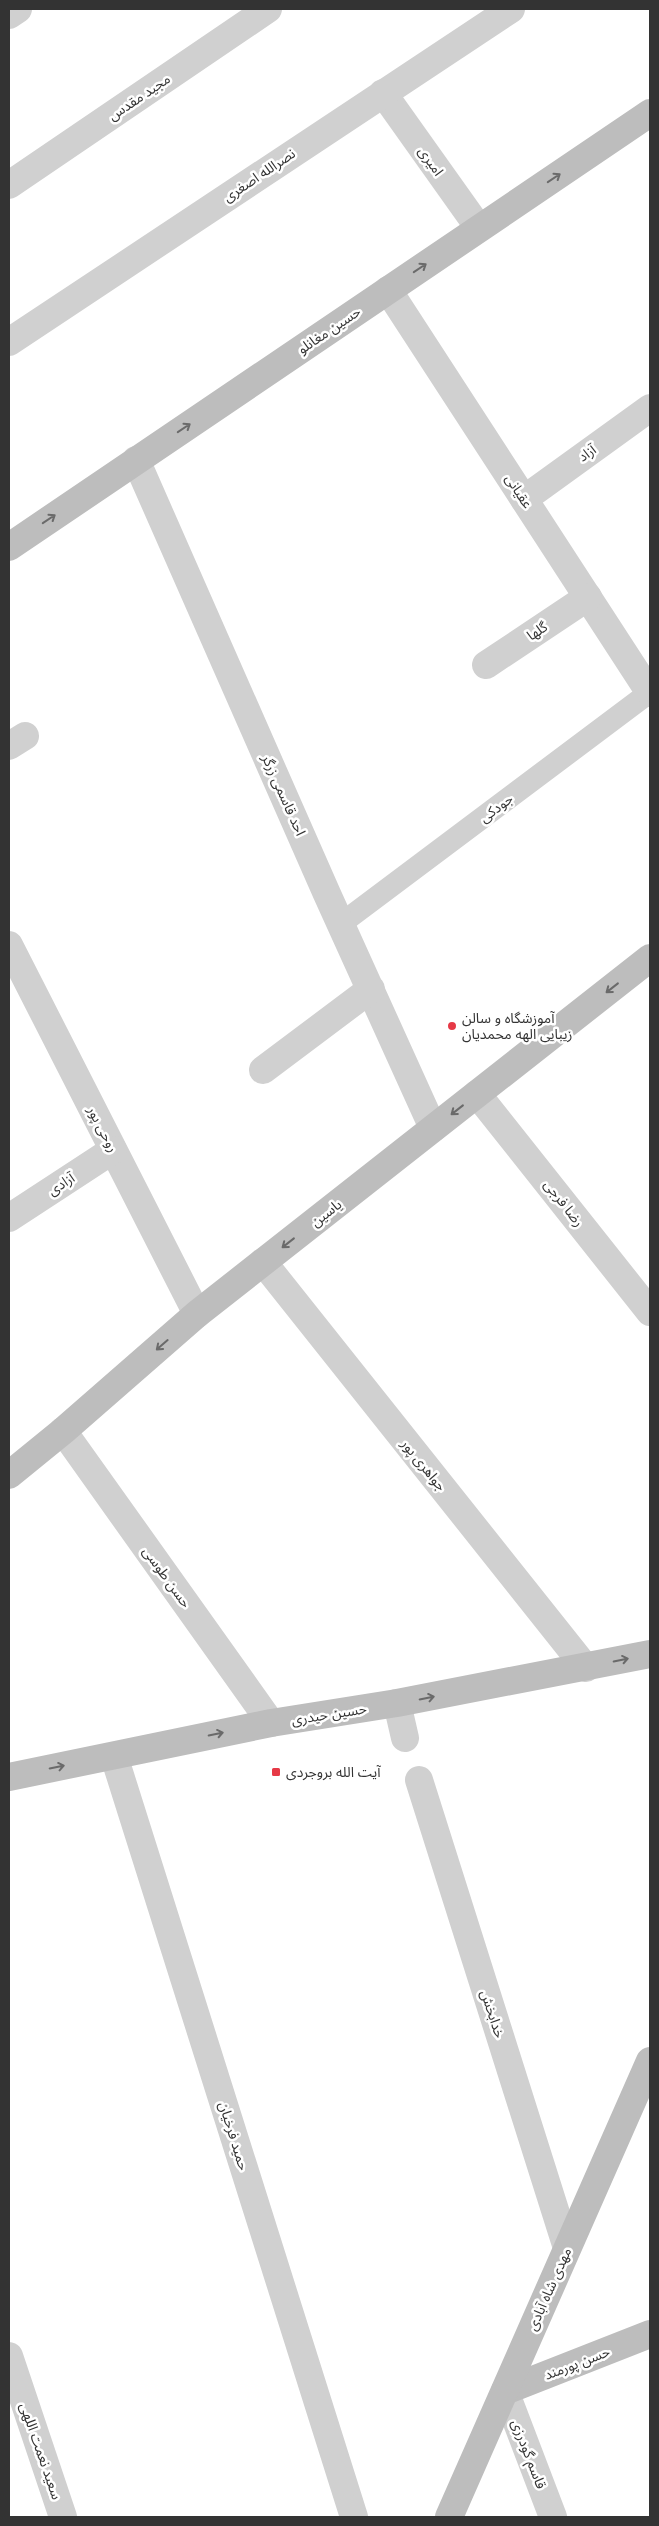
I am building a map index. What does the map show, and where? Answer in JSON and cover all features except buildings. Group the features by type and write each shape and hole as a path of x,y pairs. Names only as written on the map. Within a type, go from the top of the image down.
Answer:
{"street":[{"path":"9,15 18,9"},
{"name":"مجید مقدس","path":"9,185 268,9"},
{"name":"نصرالله اصغری","path":"9,342 511,9"},
{"name":"امیری","path":"383,93 479,228"},
{"name":"حسین مغانلو","path":"9,547 650,113"},
{"name":"عقیانی","path":"388,290 650,692"},
{"name":"آزاد","path":"524,498 650,408"},
{"name":"احد قاسمی زرگر","path":"136,460 433,1128"},
{"name":"گلها","path":"486,665 588,598"},
{"name":"روحی پور","path":"9,945 197,1314"},
{"name":"یاسین","path":"9,1475 63,1431 197,1314 650,958"},
{"path":"263,1070 371,989"},
{"name":"رضا فرجی","path":"477,1094 650,1312"},
{"name":"آزادی","path":"9,1218 114,1150"},
{"name":"جواهری پور","path":"263,1262 586,1668"},
{"name":"حسن طوسی","path":"63,1431 271,1723"},
{"name":"حسین حیدری","path":"9,1777 271,1723 397,1704 650,1654"},
{"path":"397,1704 406,1738"},
{"name":"حمید فرخیان","path":"114,1756 354,2517"},
{"name":"خدابخش","path":"419,1780 567,2248"},
{"name":"مهدی شاه آبادی","path":"449,2517 650,2061"},
{"name":"حسن پورمند","path":"505,2391 650,2334"},
{"name":"سعید نعمت اللهی","path":"9,2356 63,2517"},
{"name":"قاسم گودرزی","path":"505,2391 553,2517"}],"lane":[{"name":"جودکی","path":"342,923 650,692"}],"place":[{"name":"آموزشگاه و سالن زیبایی الهه محمدیان","path":"452,1026"},
{"name":"آیت الله بروجردی","path":"276,1772"}]}
